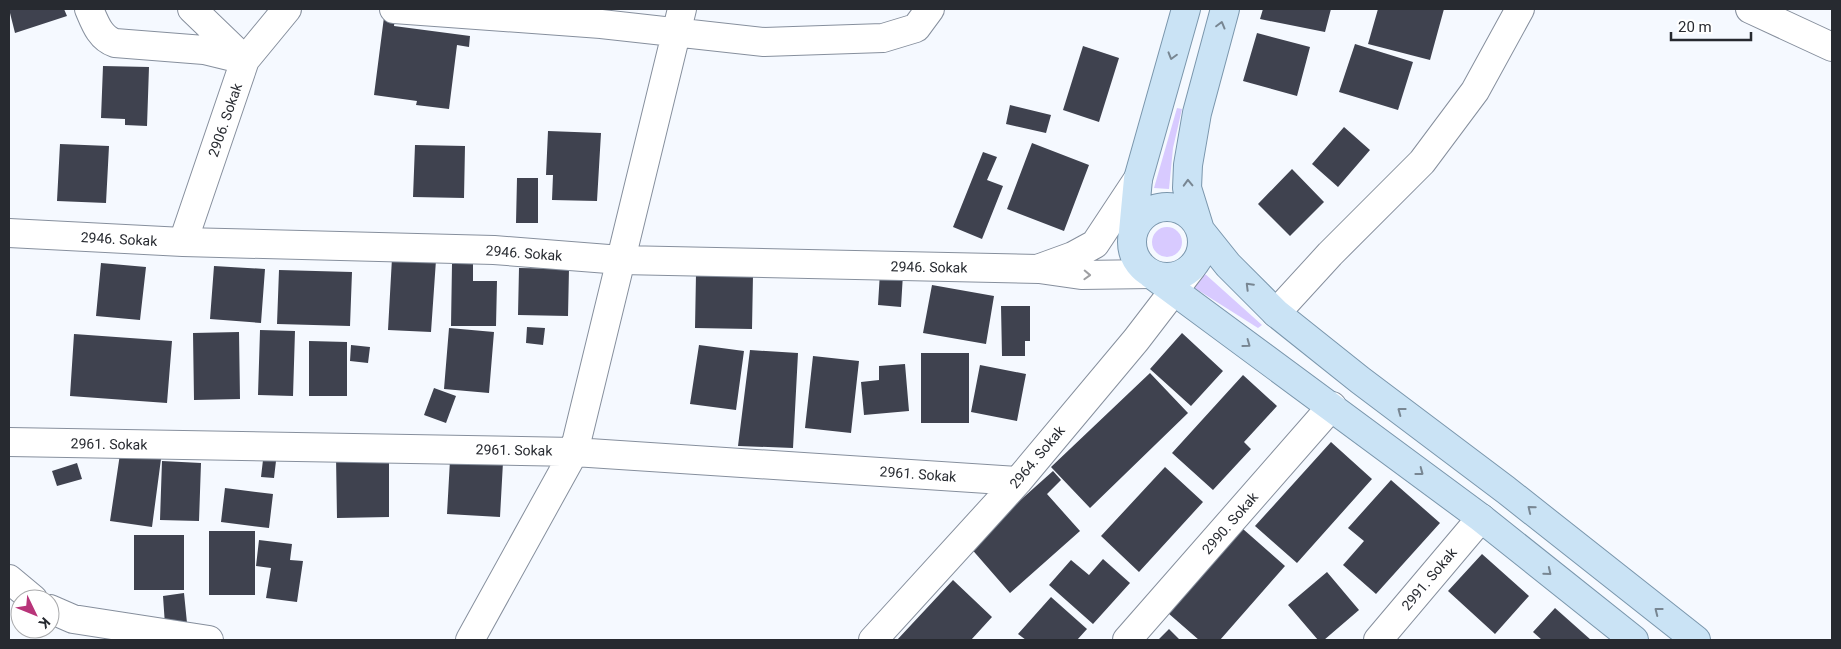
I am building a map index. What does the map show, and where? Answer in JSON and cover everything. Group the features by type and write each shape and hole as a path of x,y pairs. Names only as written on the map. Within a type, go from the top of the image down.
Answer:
{"main road":[{"path":"1186,9 1138,180 1131,242 1134,256 1143,268 1481,518 1631,640"},
{"path":"1151,274 1170,278 1180,275 1192,267 1201,250 1200,230 1187,188 1188,165 1197,113 1226,9"},
{"path":"1132,232 1143,216 1156,208 1175,208 1188,214 1228,265 1276,313 1360,380 1506,490 1696,640"}],"street":[{"path":"89,9 95,25 107,40 115,43 204,50 245,60"},
{"path":"192,9 245,60"},
{"path":"394,9 600,24 680,21 764,42 883,38 916,28 930,9"},
{"path":"1276,313 1330,254 1422,162 1475,91 1520,9"},
{"path":"1750,9 1832,47"},
{"name":"2906. Sokak","path":"183,242 245,60 290,10"},
{"path":"470,640 574,452 680,21"},
{"path":"1095,244 1138,180"},
{"path":"1039,269 1073,256 1095,244 1132,232"},
{"name":"2946. Sokak","path":"9,233 183,242 494,250 621,260 1039,269 1081,275 1151,274"},
{"name":"2964. Sokak","path":"874,640 1018,481 1136,340 1192,267"},
{"name":"2990. Sokak","path":"1128,640 1332,406"},
{"name":"2961. Sokak","path":"9,442 574,452 1018,481"},
{"name":"2991. Sokak","path":"1378,640 1481,518"},
{"path":"9,579 21,589"},
{"path":"60,613 73,619 209,640"}],"shaded area":[{"path":"1177,108 1182,109 1173,148 1169,189 1154,188"},
{"path":"1167,227 1178,231 1182,242 1178,253 1167,257 1156,253 1152,242 1156,231"},
{"path":"1204,273 1262,325 1258,328 1193,287"}],"building":[{"path":"9,9 64,9 67,16 15,33"},
{"path":"1263,9 1331,9 1325,32 1260,19"},
{"path":"1378,9 1444,9 1430,60 1368,44"},
{"path":"384,17 395,18 394,26 470,36 469,47 457,45 449,109 416,105 417,101 374,95"},
{"path":"1257,33 1310,47 1297,96 1243,81"},
{"path":"1355,44 1413,62 1398,110 1339,92"},
{"path":"1083,46 1119,58 1099,122 1063,110"},
{"path":"103,66 149,67 147,126 125,125 125,119 101,118"},
{"path":"1010,105 1051,115 1046,133 1006,124"},
{"path":"1344,127 1370,150 1338,187 1312,164"},
{"path":"548,131 601,133 597,201 552,200 553,175 546,175"},
{"path":"1032,143 1089,165 1064,231 1007,209"},
{"path":"60,144 109,146 106,203 57,201"},
{"path":"415,145 465,146 464,198 413,197"},
{"path":"983,152 997,157 987,180 1003,186 982,239 953,227"},
{"path":"1292,169 1324,202 1290,236 1258,204"},
{"path":"517,178 538,178 538,223 516,223"},
{"path":"392,258 436,260 431,332 388,330"},
{"path":"101,263 146,267 140,320 96,316"},
{"path":"452,264 473,264 473,281 497,281 496,326 451,326"},
{"path":"214,266 265,269 261,323 210,319"},
{"path":"519,268 569,269 568,316 518,315"},
{"path":"279,270 352,272 350,326 277,324"},
{"path":"880,272 903,274 901,307 878,305"},
{"path":"696,274 753,275 752,329 695,328"},
{"path":"932,285 994,296 986,344 923,333"},
{"path":"1001,306 1030,306 1030,341 1025,341 1025,356 1002,356"},
{"path":"527,327 545,328 543,345 526,343"},
{"path":"449,328 494,332 489,393 444,389"},
{"path":"260,330 295,331 293,396 258,395"},
{"path":"239,332 240,399 194,400 193,333"},
{"path":"1182,333 1223,371 1191,406 1150,369"},
{"path":"74,334 172,341 167,403 70,396"},
{"path":"309,341 347,342 347,396 309,396"},
{"path":"351,345 370,347 368,363 350,361"},
{"path":"699,345 744,351 736,410 690,404"},
{"path":"750,350 798,353 793,448 738,446"},
{"path":"921,353 969,353 969,423 921,423"},
{"path":"813,356 859,361 851,433 805,428"},
{"path":"905,364 909,411 864,415 861,382 879,380 879,366"},
{"path":"980,365 1026,374 1017,421 971,412"},
{"path":"1150,373 1188,413 1090,508 1051,467"},
{"path":"1243,375 1277,406 1244,442 1251,449 1213,490 1172,453"},
{"path":"434,388 456,396 446,423 424,415"},
{"path":"1331,442 1372,479 1297,563 1255,526"},
{"path":"120,454 161,459 152,527 110,521"},
{"path":"336,456 389,456 389,517 337,518"},
{"path":"263,460 276,461 274,478 261,477"},
{"path":"450,460 503,462 500,517 447,514"},
{"path":"162,461 201,463 199,521 160,520"},
{"path":"77,463 82,479 57,486 52,471"},
{"path":"1165,467 1203,502 1139,572 1101,536"},
{"path":"1053,471 1061,480 1047,494 1080,531 1010,593 969,546"},
{"path":"1391,480 1440,523 1376,594 1343,565 1364,541 1348,528"},
{"path":"225,488 273,494 269,528 221,522"},
{"path":"1243,529 1285,566 1220,640 1199,640 1168,613"},
{"path":"209,531 255,531 255,595 209,595"},
{"path":"134,535 184,535 184,590 134,590"},
{"path":"259,540 292,544 290,560 303,561 297,602 266,598 271,568 256,566"},
{"path":"1482,554 1529,596 1495,634 1448,591"},
{"path":"1103,559 1130,583 1093,624 1049,585 1071,560 1089,575"},
{"path":"1327,572 1359,610 1324,640 1318,640 1288,605"},
{"path":"953,580 992,617 971,640 897,640"},
{"path":"184,593 187,623 165,625 163,596"},
{"path":"1051,597 1087,629 1077,640 1026,640 1018,634"},
{"path":"1555,608 1591,640 1542,640 1533,632"},
{"path":"1169,629 1180,640 1158,640"}]}
